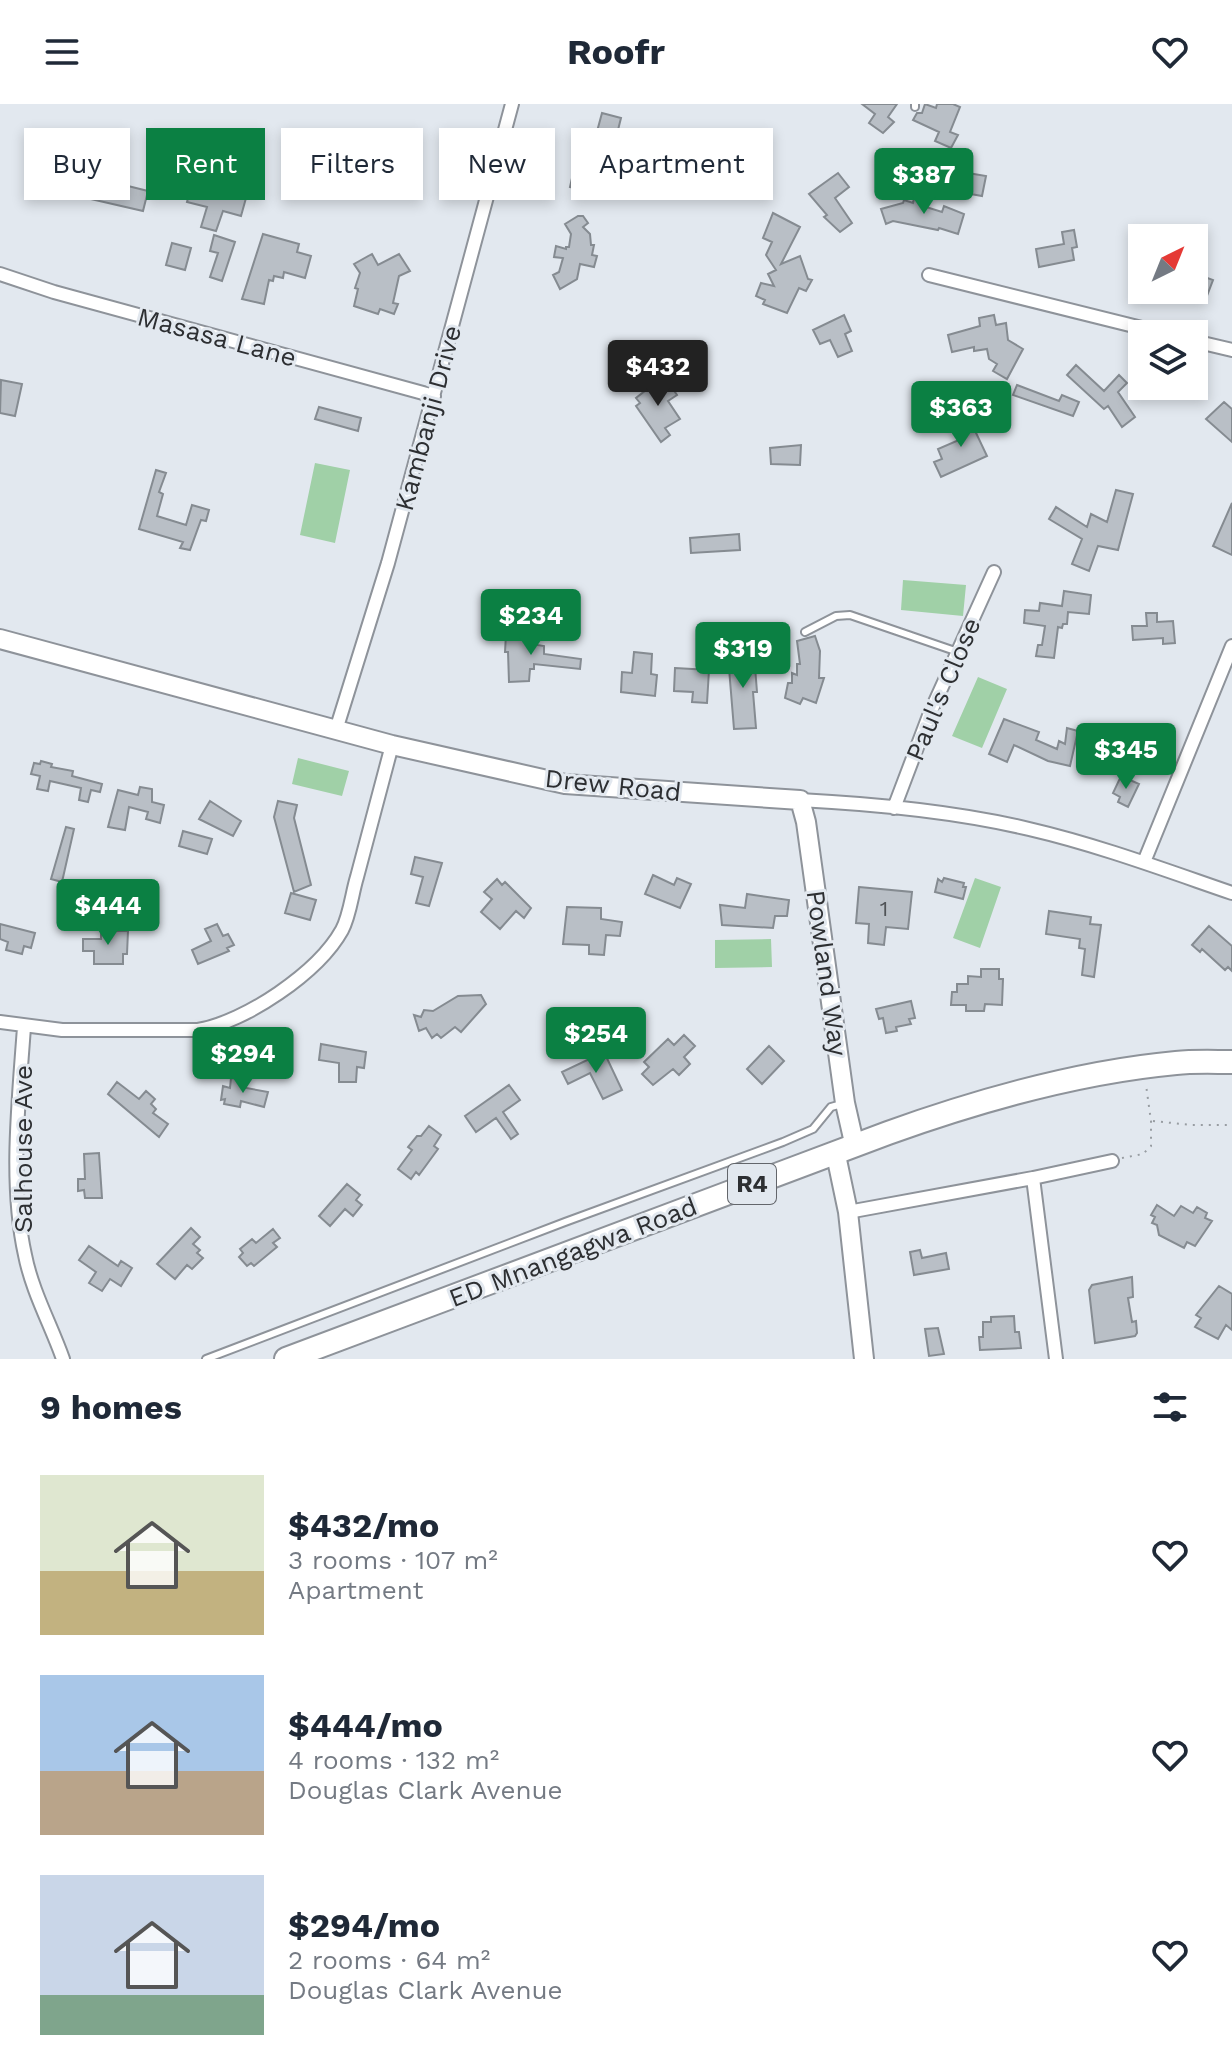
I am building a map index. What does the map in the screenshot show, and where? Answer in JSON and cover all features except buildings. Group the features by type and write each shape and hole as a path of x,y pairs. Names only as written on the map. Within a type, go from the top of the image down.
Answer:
{"highway":[{"name":"ED Mnangagwa Road","path":"286,1359 984,1101 1177,1062 1232,1062"}],"street":[{"name":"Kambanji Drive","path":"336,730 388,563 512,104"},
{"name":"Masasa Lane","path":"0,274 54,292 434,396"},
{"path":"929,275 1128,325"},
{"path":"1208,344 1232,350"},
{"name":"Paul's Close","path":"894,808 930,713 994,572"},
{"name":"Drew Road","path":"0,639 392,745 565,784 894,808 1029,829 1144,862 1232,893"},
{"path":"1144,862 1232,646"},
{"path":"0,1022 62,1030 198,1030 216,1027 247,1013 279,992 320,957 343,928 392,745"},
{"name":"Powland Way","path":"800,800 806,822 845,1103 848,1212 864,1359"},
{"name":"Salhouse Ave","path":"24,1027 19,1099 20,1226 25,1257 63,1359"},
{"path":"848,1212 1112,1161"},
{"path":"1033,1178 1056,1359"}],"lane":[{"path":"805,632 836,616 850,615 958,652"},
{"path":"206,1359 783,1142 813,1129 831,1107 845,1103"}],"path":[{"path":"1112,1161 1143,1154 1151,1146 1144,1068"},
{"path":"1151,1121 1232,1125"}],"green space":[{"path":"315,463 350,470 335,543 300,535"},
{"path":"903,580 966,585 963,616 901,610"},
{"path":"978,677 1007,689 982,748 952,736"},
{"path":"298,758 349,771 342,796 292,784"},
{"path":"975,878 1001,887 980,948 953,938"},
{"path":"771,939 772,967 715,968 715,940"}]}
